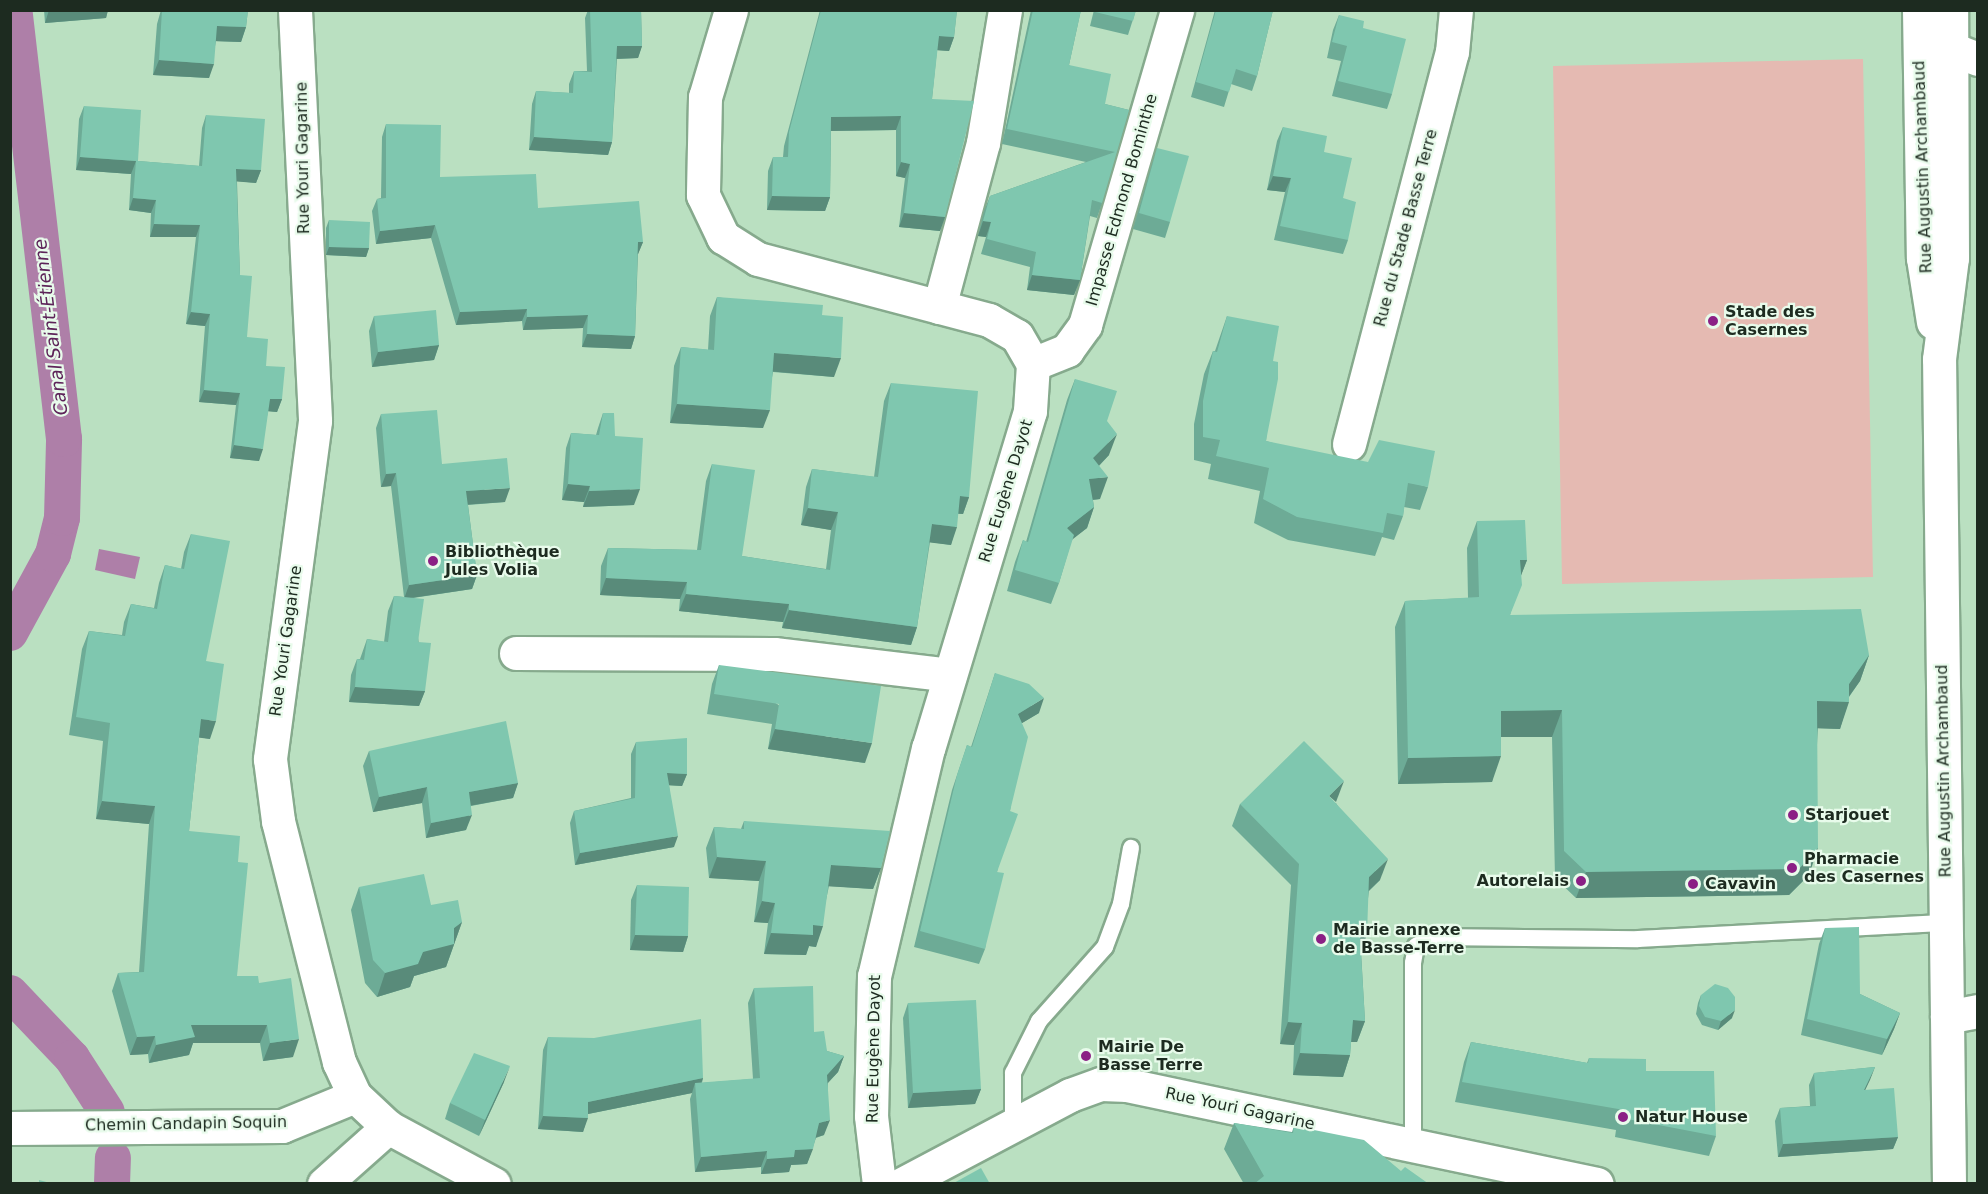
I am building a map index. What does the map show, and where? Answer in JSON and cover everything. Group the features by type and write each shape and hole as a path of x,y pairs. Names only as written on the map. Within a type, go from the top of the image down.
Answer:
{"street":[{"name":"Rue Youri Gagarine","path":"295,10 315,421 270,759 278,821 339,1062 355,1096 388,1127 495,1184"},
{"path":"730,10 705,97 703,195 723,237 758,259 989,320 1017,336 1033,364"},
{"path":"939,307 983,143 1005,10"},
{"name":"Impasse Edmond Bominthe","path":"1033,364 1067,350 1085,325 1177,10"},
{"name":"Rue du Stade Basse Terre","path":"1349,444 1452,52 1456,10"},
{"name":"Rue Augustin Archambaud","path":"1920,10 1923,258 1939,359"},
{"name":"Rue Augustin Archambaud","path":"1949,1184 1962,1014 1946,923 1939,359 1952,258 1965,54 1951,10"},
{"path":"1920,49 1965,54"},
{"name":"Rue Eugène Dayot","path":"879,1184 871,1116 874,976 950,675 1030,411 1033,364"},
{"path":"516,653 774,654 950,675"},
{"name":"Rue Youri Gagarine","path":"902,1184 1070,1095 1101,1084 1127,1085 1580,1182"},
{"name":"Chemin Candapin Soquin","path":"10,1128 282,1126 355,1096"},
{"path":"324,1184 388,1127"}],"lane":[{"path":"1013,1125 1013,1073 1039,1021 1105,947 1121,904 1131,849"},
{"path":"1413,1145 1413,963 1416,946 1434,937 1638,939 1946,923"}],"shaded area":[{"name":"Stade des Casernes","path":"1863,59 1873,577 1562,584 1553,66"},
{"path":"99,549 140,557 135,579 95,570"}],"building":[{"path":"162,10 248,10 246,27 217,26 214,64 159,60"},
{"path":"590,10 641,10 642,46 617,46 612,142 534,137 536,91 573,93 574,71 592,72"},
{"path":"821,10 957,10 954,37 939,36 932,99 974,101 945,217 904,213 910,164 901,162 901,116 831,117 830,197 772,196 773,157 788,157 789,132"},
{"path":"1033,10 1081,10 1069,65 1111,74 1105,104 1129,110 1102,203 1092,200 1080,280 1032,275 1036,252 987,239 991,222 983,221 990,196 1115,152 1007,129"},
{"path":"1095,10 1136,10 1133,21 1095,12"},
{"path":"1216,10 1273,10 1257,76 1236,69 1229,92 1196,82"},
{"path":"1339,15 1364,21 1363,28 1406,39 1392,94 1338,81 1347,46 1332,42"},
{"path":"84,106 141,110 138,161 202,166 206,115 265,119 261,170 236,169 240,275 252,276 247,337 268,339 266,366 285,367 282,399 270,399 263,449 234,445 240,393 204,390 210,314 191,312 200,225 154,224 156,200 133,198 136,161 80,157"},
{"path":"386,124 441,125 440,177 536,174 538,208 639,201 643,242 638,242 635,336 587,334 588,315 527,317 527,309 460,312 435,225 380,231 377,199 386,198"},
{"path":"1283,127 1327,136 1324,152 1352,158 1343,198 1356,202 1348,240 1280,226 1291,178 1273,176"},
{"path":"1157,148 1189,156 1170,222 1139,213"},
{"path":"329,220 370,222 369,248 329,247"},
{"path":"717,297 823,305 822,315 843,317 841,358 774,353 770,410 677,404 681,347 714,350"},
{"path":"436,310 439,345 378,352 374,316"},
{"path":"1227,316 1279,326 1273,361 1278,362 1278,379 1266,441 1368,462 1379,440 1435,451 1428,487 1408,483 1403,516 1387,513 1383,533 1297,517 1263,499 1269,468 1216,456 1220,440 1203,437 1203,401 1213,351 1217,352"},
{"path":"1075,379 1117,391 1107,421 1117,434 1093,458 1108,477 1089,479 1094,507 1067,528 1074,535 1059,583 1015,570 1023,540 1028,542"},
{"path":"891,383 978,391 969,497 960,496 957,527 932,524 917,627 789,610 789,604 686,594 687,582 606,578 608,548 701,550 712,464 755,470 742,556 830,570 838,512 808,508 812,469 878,477"},
{"path":"437,410 442,464 507,458 510,488 466,491 477,575 409,585 396,473 386,474 381,414"},
{"path":"603,413 614,413 615,436 643,438 640,489 589,491 590,486 568,484 571,433 599,435"},
{"path":"1525,520 1527,560 1520,560 1522,585 1510,615 1861,609 1869,655 1849,684 1849,702 1817,701 1818,848 1799,869 1586,872 1564,851 1562,710 1501,711 1501,756 1408,758 1405,601 1479,597 1477,521"},
{"path":"191,534 230,541 206,661 224,664 216,721 201,719 189,831 240,836 238,862 248,863 237,976 258,976 259,983 291,978 299,1039 270,1043 267,1025 191,1025 195,1037 156,1045 155,1036 137,1037 118,973 144,972 155,806 102,801 110,723 76,717 89,631 125,636 131,604 157,609 165,565 184,569"},
{"path":"394,596 424,599 418,642 431,643 425,691 355,687 357,659 364,660 367,639 388,642"},
{"path":"719,665 881,686 872,743 775,729 779,704 714,694"},
{"path":"995,673 1029,684 1044,698 1018,714 1028,737 1010,811 1018,814 997,872 1004,873 985,949 920,931 957,775 967,745 972,747"},
{"path":"506,721 518,783 469,792 472,815 431,823 427,787 379,797 369,751"},
{"path":"687,738 687,774 667,773 678,836 580,853 574,811 635,798 636,742"},
{"path":"1304,741 1344,781 1329,796 1388,859 1369,877 1367,934 1360,937 1365,1021 1353,1020 1350,1055 1300,1053 1302,1023 1288,1022 1299,864 1240,804"},
{"path":"744,821 890,831 881,868 831,865 823,926 813,925 813,935 771,933 775,903 762,901 766,861 717,857 714,827 744,829"},
{"path":"424,874 431,905 458,900 462,922 454,928 454,944 423,952 418,964 385,973 373,960 359,887"},
{"path":"637,885 689,887 688,936 635,935"},
{"path":"1859,927 1860,994 1900,1013 1887,1039 1807,1019 1825,928"},
{"path":"1715,984 1728,988 1735,997 1735,1010 1721,1021 1705,1017 1699,1006 1701,995"},
{"path":"813,986 814,1032 824,1031 827,1051 844,1056 827,1075 830,1120 819,1123 813,1149 795,1150 794,1157 767,1159 767,1151 701,1157 695,1083 760,1078 754,988"},
{"path":"976,1000 981,1089 913,1093 908,1003"},
{"path":"701,1019 703,1078 588,1102 588,1118 543,1116 548,1037 594,1038"},
{"path":"1471,1042 1588,1063 1589,1058 1646,1059 1646,1071 1714,1071 1716,1136 1622,1118 1624,1110 1462,1082"},
{"path":"474,1053 510,1066 485,1120 450,1103"},
{"path":"1875,1067 1864,1090 1894,1088 1898,1137 1783,1144 1780,1108 1816,1106 1814,1073"},
{"path":"1234,1123 1293,1133 1294,1126 1364,1140 1401,1171 1405,1167 1429,1184 1254,1184 1264,1176"},
{"path":"981,1168 990,1184 952,1184"},
{"path":"39,1180 54,1184 39,1184"}],"waterway":[{"name":"Canal Saint-Étienne","path":"10,633 53,554 62,518 64,439 14,10"},
{"name":"Canal Saint-Étienne","path":"10,993 72,1058 107,1112"},
{"name":"Canal Saint-Étienne","path":"112,1184 113,1158"}],"place":[{"name":"Stade des Casernes","path":"1713,321"},
{"name":"Bibliothèque Jules Volia","path":"433,561"},
{"name":"Starjouet","path":"1793,815"},
{"name":"Pharmacie des Casernes","path":"1792,868"},
{"name":"Autorelais","path":"1581,881"},
{"name":"Cavavin","path":"1693,884"},
{"name":"Mairie annexe de Basse-Terre","path":"1321,939"},
{"name":"Mairie De Basse Terre","path":"1086,1056"},
{"name":"Natur House","path":"1623,1117"}]}
